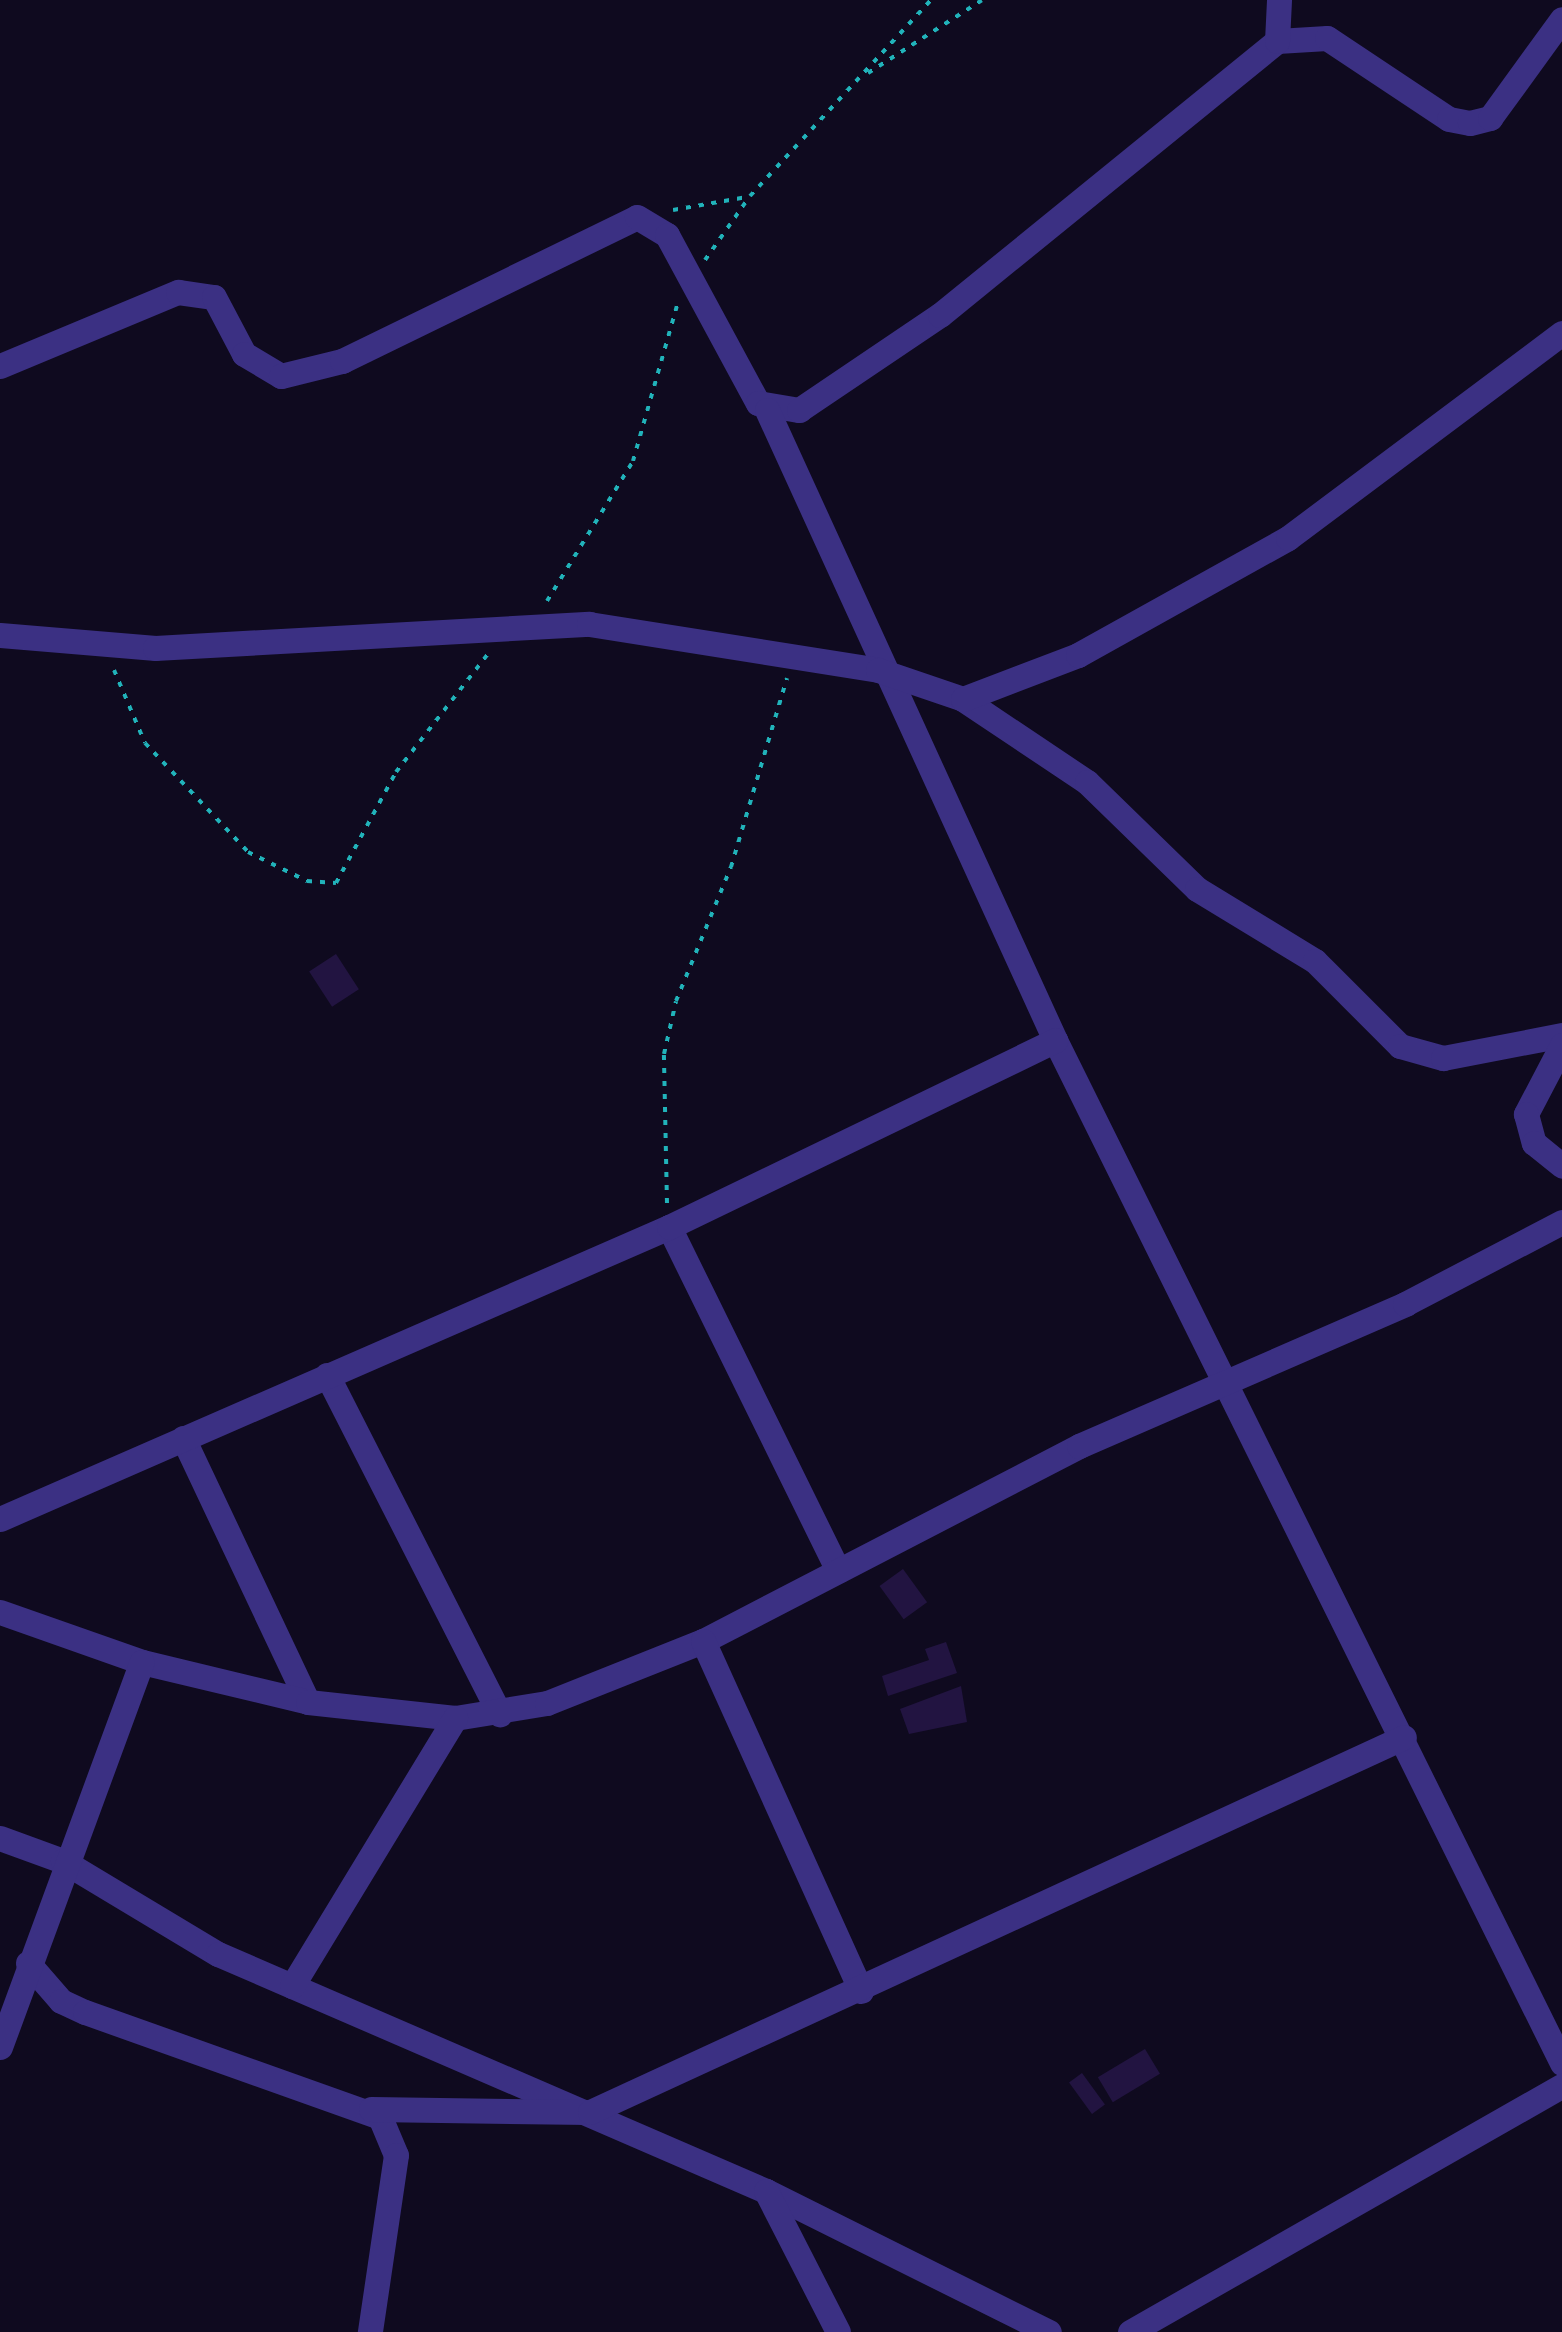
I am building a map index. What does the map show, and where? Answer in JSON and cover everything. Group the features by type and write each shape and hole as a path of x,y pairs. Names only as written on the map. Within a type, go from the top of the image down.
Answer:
{"street":[{"path":"1277,41 1279,0"},
{"path":"767,410 812,404 940,315 1277,41 1327,38 1449,119 1470,123 1490,118 1562,19"},
{"path":"0,366 178,292 214,297 244,354 281,376 342,361 637,218 650,219 694,276 767,410 878,670 1055,1040 1220,1379 1404,1737 1562,2063"},
{"path":"963,699 1078,655 1288,538 1562,334"},
{"path":"0,635 107,646 589,624 793,660 878,670 963,699 1087,782 1197,889 1315,961 1400,1046 1443,1058 1562,1034"},
{"path":"0,1519 669,1226 1055,1040"},
{"path":"1562,1045 1526,1114 1534,1143 1562,1166"},
{"path":"0,1612 142,1662 308,1702 455,1718 500,1714 597,1687 702,1640 1220,1379 1405,1304 1562,1222"},
{"path":"669,1226 838,1570"},
{"path":"327,1375 500,1714"},
{"path":"183,1438 308,1702"},
{"path":"702,1640 861,1991"},
{"path":"0,2047 62,1861 142,1662"},
{"path":"292,1986 455,1718"},
{"path":"28,1963 52,1993 85,2012 371,2108 590,2112 861,1991 1107,1868 1404,1737"},
{"path":"0,1838 62,1861 218,1954 766,2190 1049,2332"},
{"path":"1130,2332 1562,2086"},
{"path":"370,2332 396,2156 371,2108"},
{"path":"766,2190 838,2332"}],"path":[{"path":"107,646 145,744 248,852 307,881 336,883 396,772 509,630 566,574 633,461 670,316 694,276 750,196 931,0"},
{"path":"861,77 982,0"},
{"path":"650,219 750,196"},
{"path":"669,1226 664,1054 793,660"}],"building":[{"path":"336,954 359,989 332,1007 309,971"},
{"path":"903,1569 927,1602 904,1619 880,1586"},
{"path":"946,1642 957,1673 888,1696 882,1676 929,1660 925,1649"},
{"path":"961,1686 967,1722 909,1734 900,1709"},
{"path":"1145,2049 1160,2074 1113,2102 1098,2077"},
{"path":"1082,2073 1105,2105 1092,2114 1069,2082"}]}
